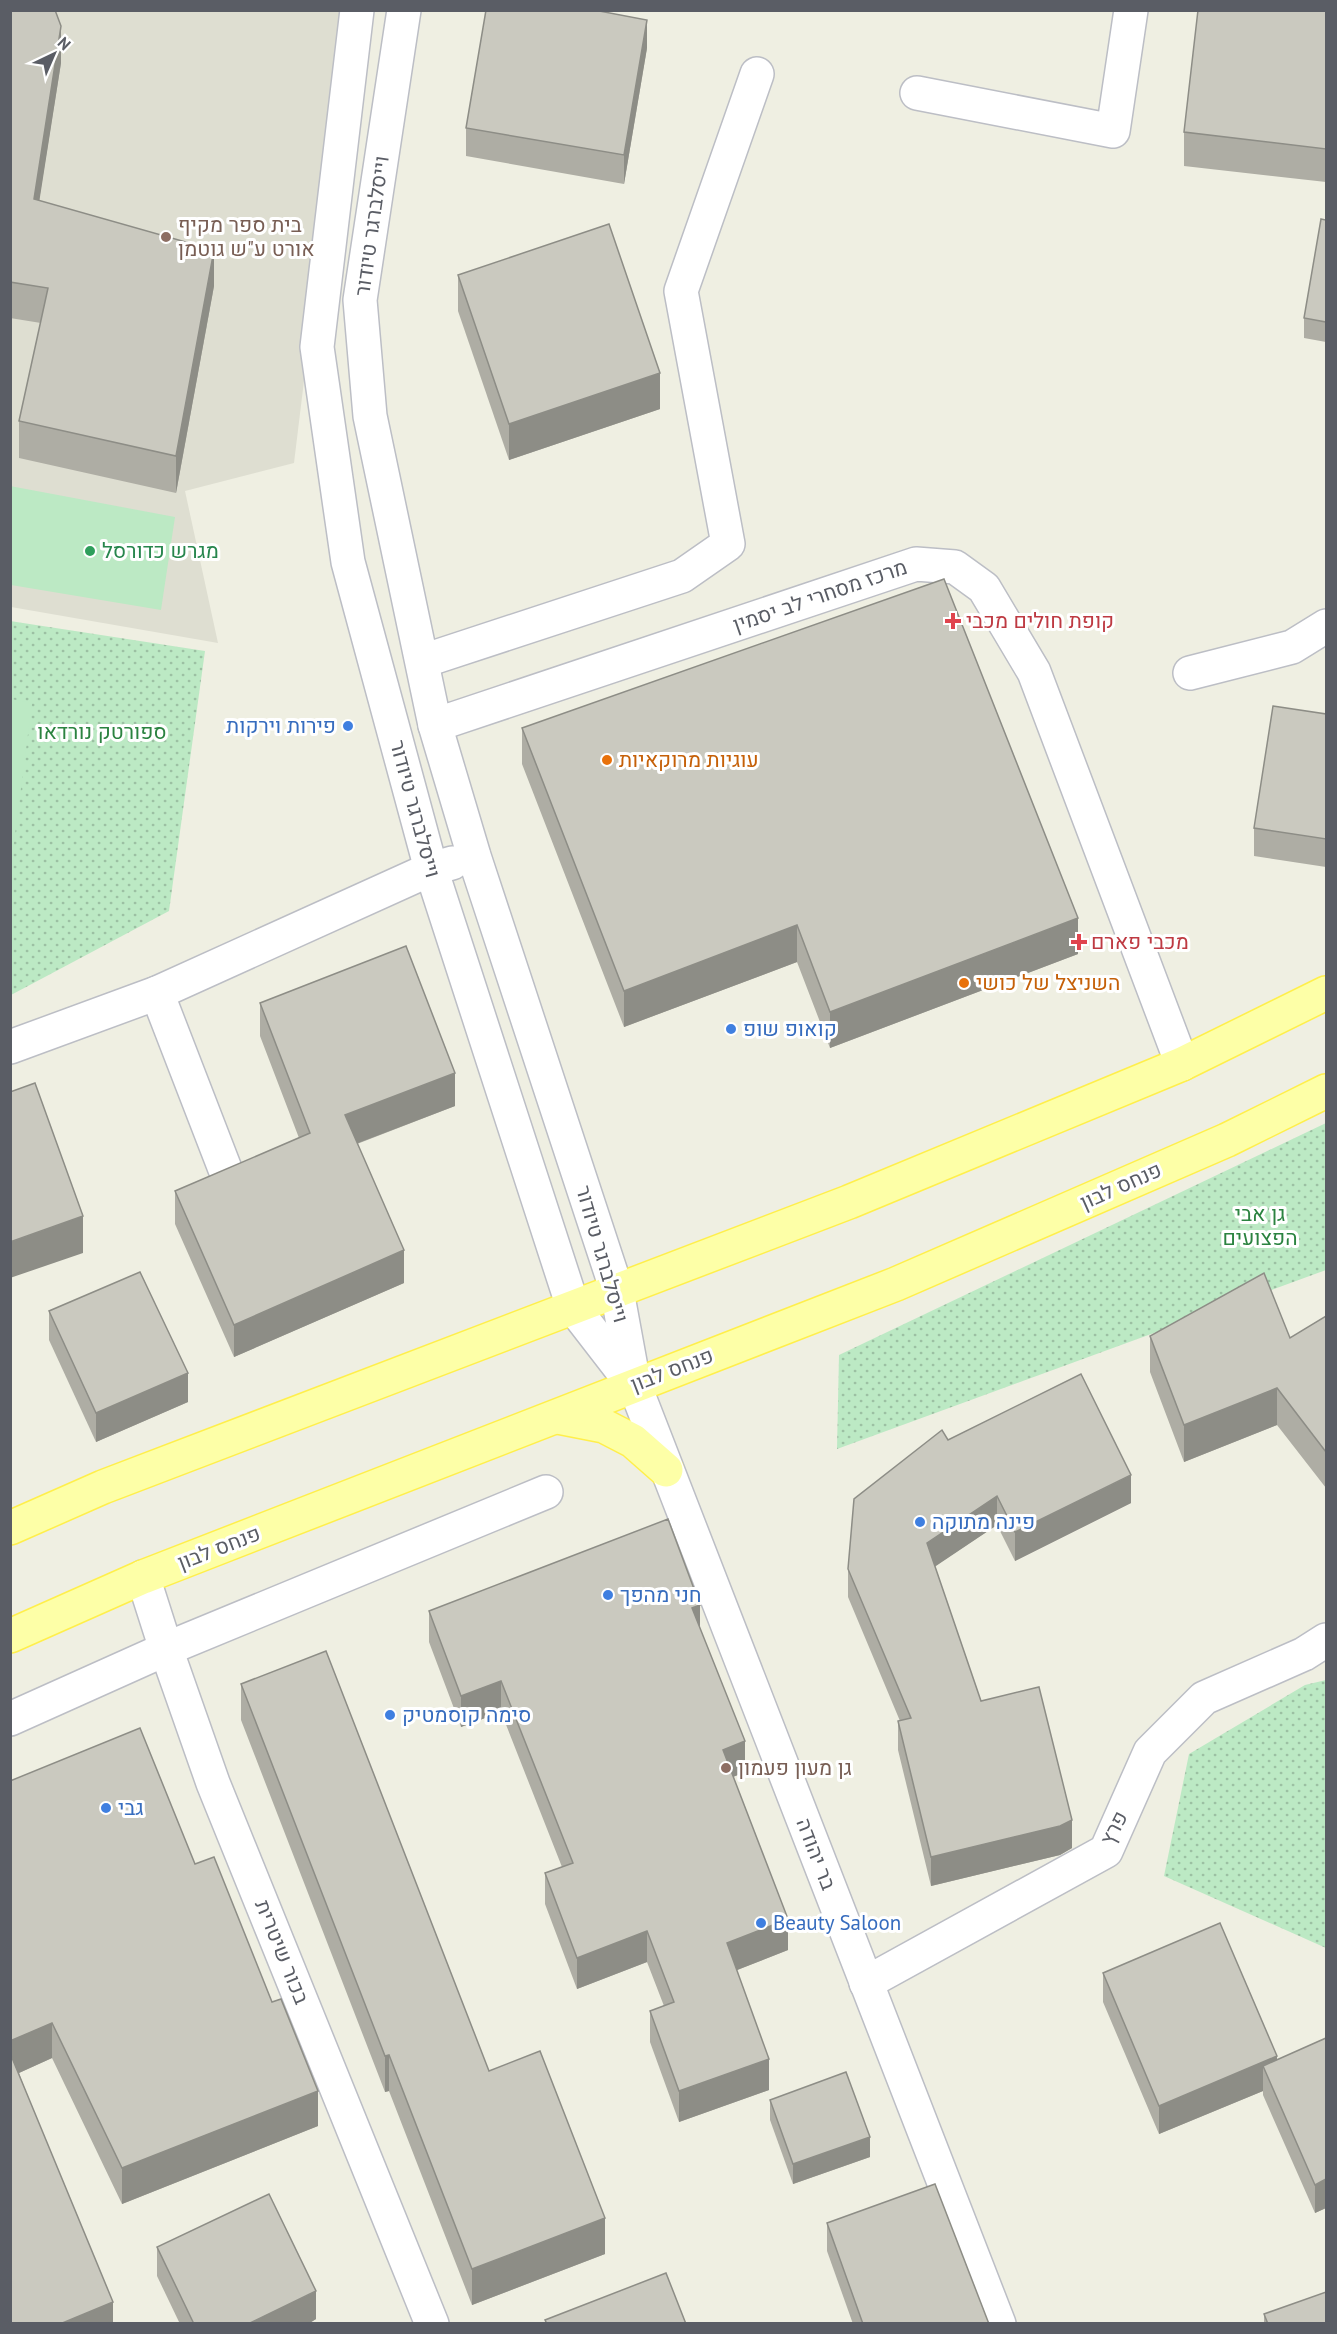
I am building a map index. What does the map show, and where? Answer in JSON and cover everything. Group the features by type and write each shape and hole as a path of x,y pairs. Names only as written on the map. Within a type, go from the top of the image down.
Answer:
{"main road":[{"path":"10,1528 103,1486 849,1202 1182,1064 1326,993"},
{"name":"פנחס לבון","path":"10,1636 143,1577 558,1417 634,1384 896,1284 1227,1140 1326,1091"},
{"path":"558,1417 604,1426 633,1441 666,1470"}],"street":[{"name":"וייסלברגר טיודור","path":"357,10 317,347 348,562 431,869 573,1306 634,1384"},
{"name":"וייסלברגר טיודור","path":"404,10 360,300 370,416 435,725 474,856 617,1291 634,1384"},
{"path":"917,93 1113,131 1131,10"},
{"path":"423,661 682,576 728,544 681,291 757,74"},
{"name":"מרכז מסחרי לב יסמין","path":"435,725 915,564 955,567 984,588 1034,672 1182,1064"},
{"path":"1190,673 1292,647 1326,626"},
{"path":"10,1047 157,993 431,869 474,856"},
{"path":"157,993 225,1169"},
{"name":"בר יהודה","path":"634,1384 999,2324"},
{"path":"10,1719 166,1649 546,1492"},
{"name":"בכור שיטרית","path":"143,1577 218,1794 432,2324"},
{"name":"פרץ","path":"866,1983 1106,1851 1150,1752 1204,1698 1304,1654 1326,1640"}],"shaded area":[{"name":"בית ספר מקיף אורט ע\"ש גוטמן","path":"10,11 349,11 294,463 185,491 218,643 11,607"}],"green space":[{"name":"מגרש כדורסל","path":"10,486 175,517 161,610 11,585"},
{"name":"ספורטק נורדאו","path":"10,621 205,651 169,911 11,995"},
{"path":"11,699 32,703 10,865"},
{"name":"גן אבי הפצועים","path":"1326,1123 1326,1270 837,1449 839,1355"},
{"path":"1326,1680 1326,1948 1164,1876 1189,1754 1305,1685"}],"building":[{"path":"10,10 55,10 61,26 34,199 214,250 176,456 19,421 48,288 10,282"},
{"path":"486,10 594,10 647,20 624,155 466,128"},
{"path":"1198,10 1326,10 1326,149 1184,132"},
{"path":"1321,219 1326,220 1326,322 1304,318"},
{"path":"609,224 660,373 509,424 458,275"},
{"path":"944,579 1078,918 830,1012 797,925 624,991 522,728"},
{"path":"1273,706 1326,714 1326,839 1254,828"},
{"path":"406,946 455,1073 345,1115 404,1250 234,1325 175,1191 310,1133 260,1003"},
{"path":"35,1083 83,1216 10,1242 10,1092"},
{"path":"140,1272 188,1373 96,1413 49,1311"},
{"path":"1264,1273 1290,1338 1326,1316 1326,1452 1277,1388 1184,1425 1150,1336"},
{"path":"1081,1374 1131,1475 1015,1532 997,1496 927,1543 981,1701 1039,1687 1072,1820 1060,1826 931,1857 898,1721 911,1718 848,1569 854,1499 942,1430 948,1440"},
{"path":"668,1519 700,1605 692,1608 745,1741 723,1750 788,1919 727,1943 769,2059 679,2091 650,2011 674,2002 647,1931 577,1958 545,1873 573,1863 501,1681 461,1696 429,1611"},
{"path":"326,1651 489,2071 540,2051 605,2218 472,2269 389,2055 385,2056 241,1684"},
{"path":"140,1728 195,1864 214,1857 272,2002 281,1999 318,2091 122,2168 52,2023 10,2041 10,1781"},
{"path":"1220,1923 1277,2056 1159,2106 1103,1973"},
{"path":"1326,2038 1326,2179 1315,2185 1263,2066"},
{"path":"10,2053 113,2302 60,2324 10,2324"},
{"path":"846,2072 870,2137 793,2164 770,2100"},
{"path":"935,2184 989,2324 863,2324 827,2223"},
{"path":"269,2194 316,2291 248,2324 194,2324 157,2247"},
{"path":"666,2273 686,2324 547,2324 545,2320"},
{"path":"1326,2292 1326,2324 1268,2324 1264,2314"}],"place":[{"name":"בית ספר מקיף אורט ע\"ש גוטמן","path":"166,237"},
{"name":"מגרש כדורסל","path":"90,551"},
{"name":"קופת חולים מכבי","path":"953,621"},
{"name":"פירות וירקות","path":"348,726"},
{"name":"עוגיות מרוקאיות","path":"607,760"},
{"name":"מכבי פארם","path":"1079,942"},
{"name":"השניצל של כושי","path":"964,983"},
{"name":"קואופ שופ","path":"731,1029"},
{"name":"פינה מתוקה","path":"920,1522"},
{"name":"חני מהפך","path":"608,1595"},
{"name":"סימה קוסמטיק","path":"390,1715"},
{"name":"גן מעון פעמון","path":"726,1768"},
{"name":"גבי","path":"106,1808"},
{"name":"Beauty Saloon","path":"761,1923"}]}
